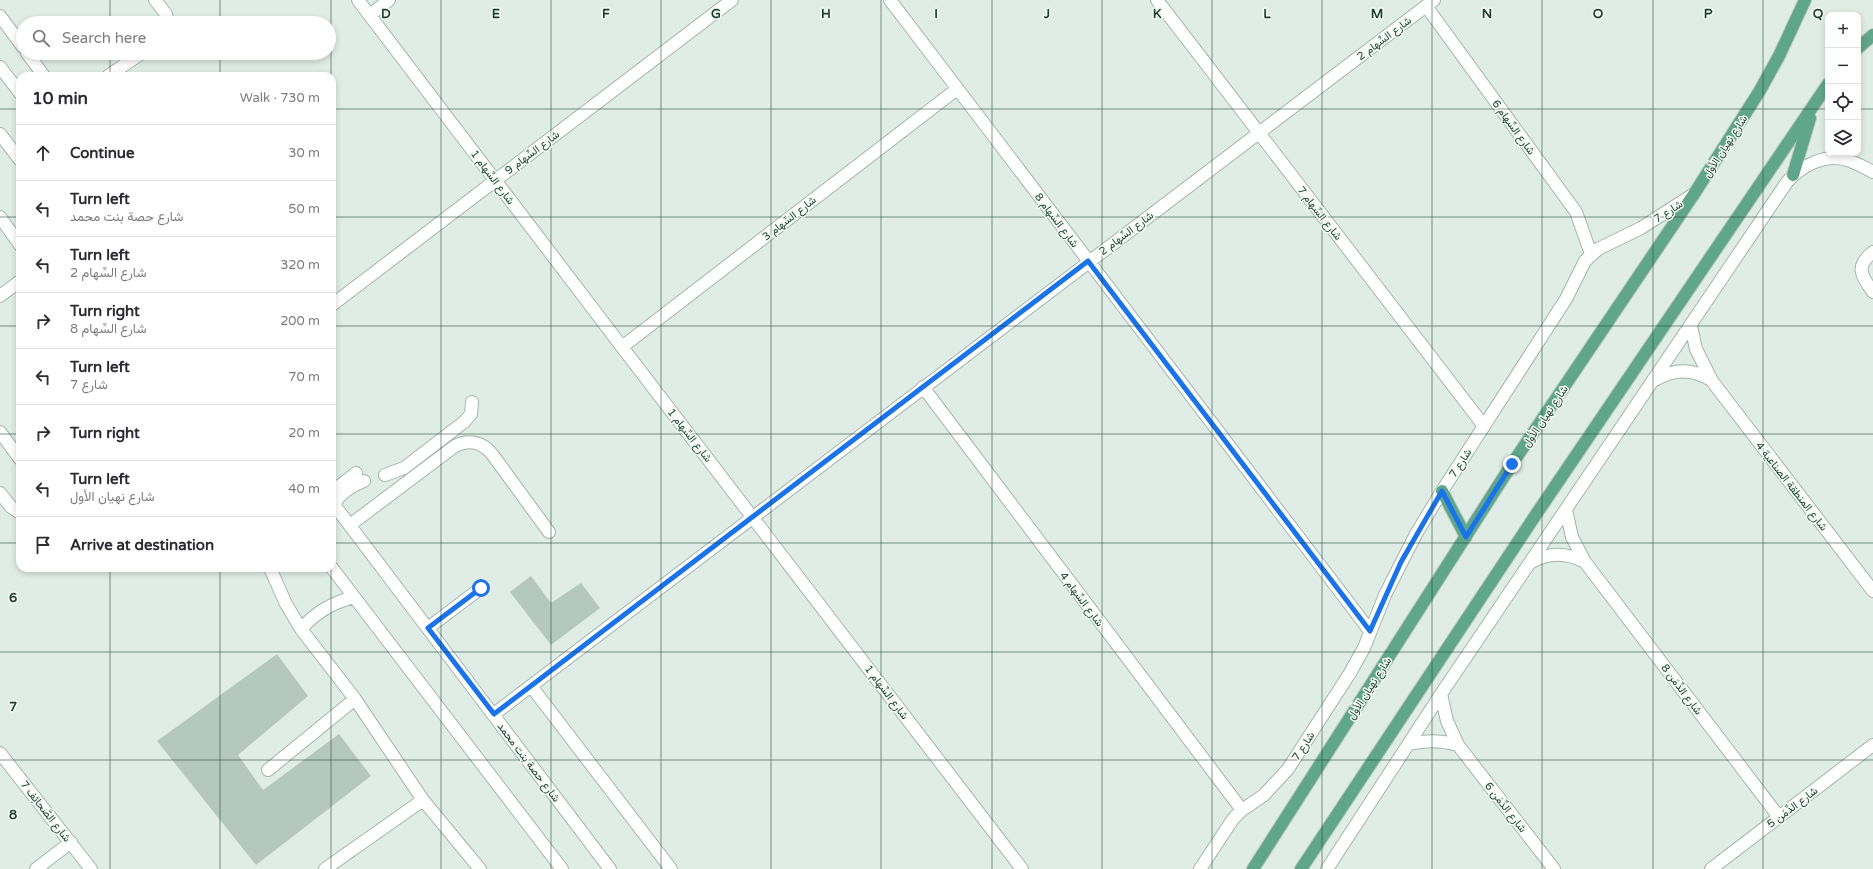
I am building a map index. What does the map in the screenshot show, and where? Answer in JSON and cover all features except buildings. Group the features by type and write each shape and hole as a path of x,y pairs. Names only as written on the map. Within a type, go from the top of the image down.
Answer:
{"main road":[{"name":"شارع نهيان الأول","path":"1252,869 1512,464 1694,194 1763,86 1779,56 1805,0"},
{"path":"1861,45 1873,35"},
{"path":"1301,869 1539,510 1825,89"},
{"path":"1793,175 1813,107"},
{"path":"1442,491 1466,537"}],"street":[{"path":"155,0 166,16"},
{"name":"شارع السِّهام 1","path":"358,0 1022,869"},
{"path":"370,15 389,0"},
{"name":"شارع السِّهام 9","path":"336,302 732,0"},
{"name":"شارع السِّهام 8","path":"890,0 1370,631"},
{"name":"شارع السِّهام 7","path":"1157,0 1484,426"},
{"name":"شارع السِّهام 2","path":"494,714 1088,261 1430,3"},
{"name":"شارع السِّهام 6","path":"1430,3 1576,212 1591,254"},
{"path":"0,16 16,38"},
{"path":"33,60 41,72"},
{"path":"114,72 132,60"},
{"path":"0,66 16,88"},
{"name":"شارع السِّهام 3","path":"622,347 957,89"},
{"path":"0,134 16,155"},
{"path":"1327,869 1441,694 1793,175 1810,163 1830,158 1850,160 1873,172"},
{"name":"شارع 7","path":"1200,869 1227,827 1242,810 1264,795 1288,769 1357,661 1401,562 1442,491 1566,299 1576,282 1581,269 1591,254 1605,244 1641,228 1694,194"},
{"path":"0,217 16,239"},
{"path":"1873,252 1863,262 1861,272 1865,281 1873,292"},
{"path":"0,296 16,284"},
{"name":"شارع المنطقة الصناعية 4","path":"1691,326 1700,360 1712,381 1873,591"},
{"name":"شارع المنطقة الصناعية 4","path":"1654,381 1669,373 1687,371 1696,373 1712,381"},
{"name":"شارع السِّهام 4","path":"923,387 1242,810"},
{"path":"385,475 404,468 464,422 471,414 472,402"},
{"path":"0,432 16,454"},
{"path":"350,526 454,446 472,442 478,443 488,450 549,532"},
{"path":"336,487 360,477 336,500"},
{"path":"0,493 11,507 16,510"},
{"name":"شارع حصة بنت محمد","path":"336,507 610,869"},
{"name":"شارع الدِّمَن 8","path":"1566,510 1572,537 1585,562 1779,817"},
{"path":"1529,564 1536,560 1553,555 1570,556 1585,562"},
{"path":"274,572 286,604 301,629 355,699 424,800 480,869"},
{"path":"335,572 562,869"},
{"path":"428,628 481,588"},
{"path":"301,629 325,608 334,603 354,597"},
{"path":"531,686 671,869"},
{"name":"شارع الدِّمَن 6","path":"1441,694 1447,721 1458,745 1554,869"},
{"path":"268,770 355,699"},
{"path":"1409,744 1429,740 1449,742 1458,745"},
{"name":"شارع الدِّمَن 5","path":"1711,869 1873,746"},
{"name":"شارع الصَّحائِف 7","path":"0,753 91,869"},
{"path":"325,869 424,800"},
{"path":"36,869 71,842"}],"route":[{"path":"481,588 428,628 494,714 1088,261 1370,631 1401,562 1442,491 1466,537 1512,464"}]}
